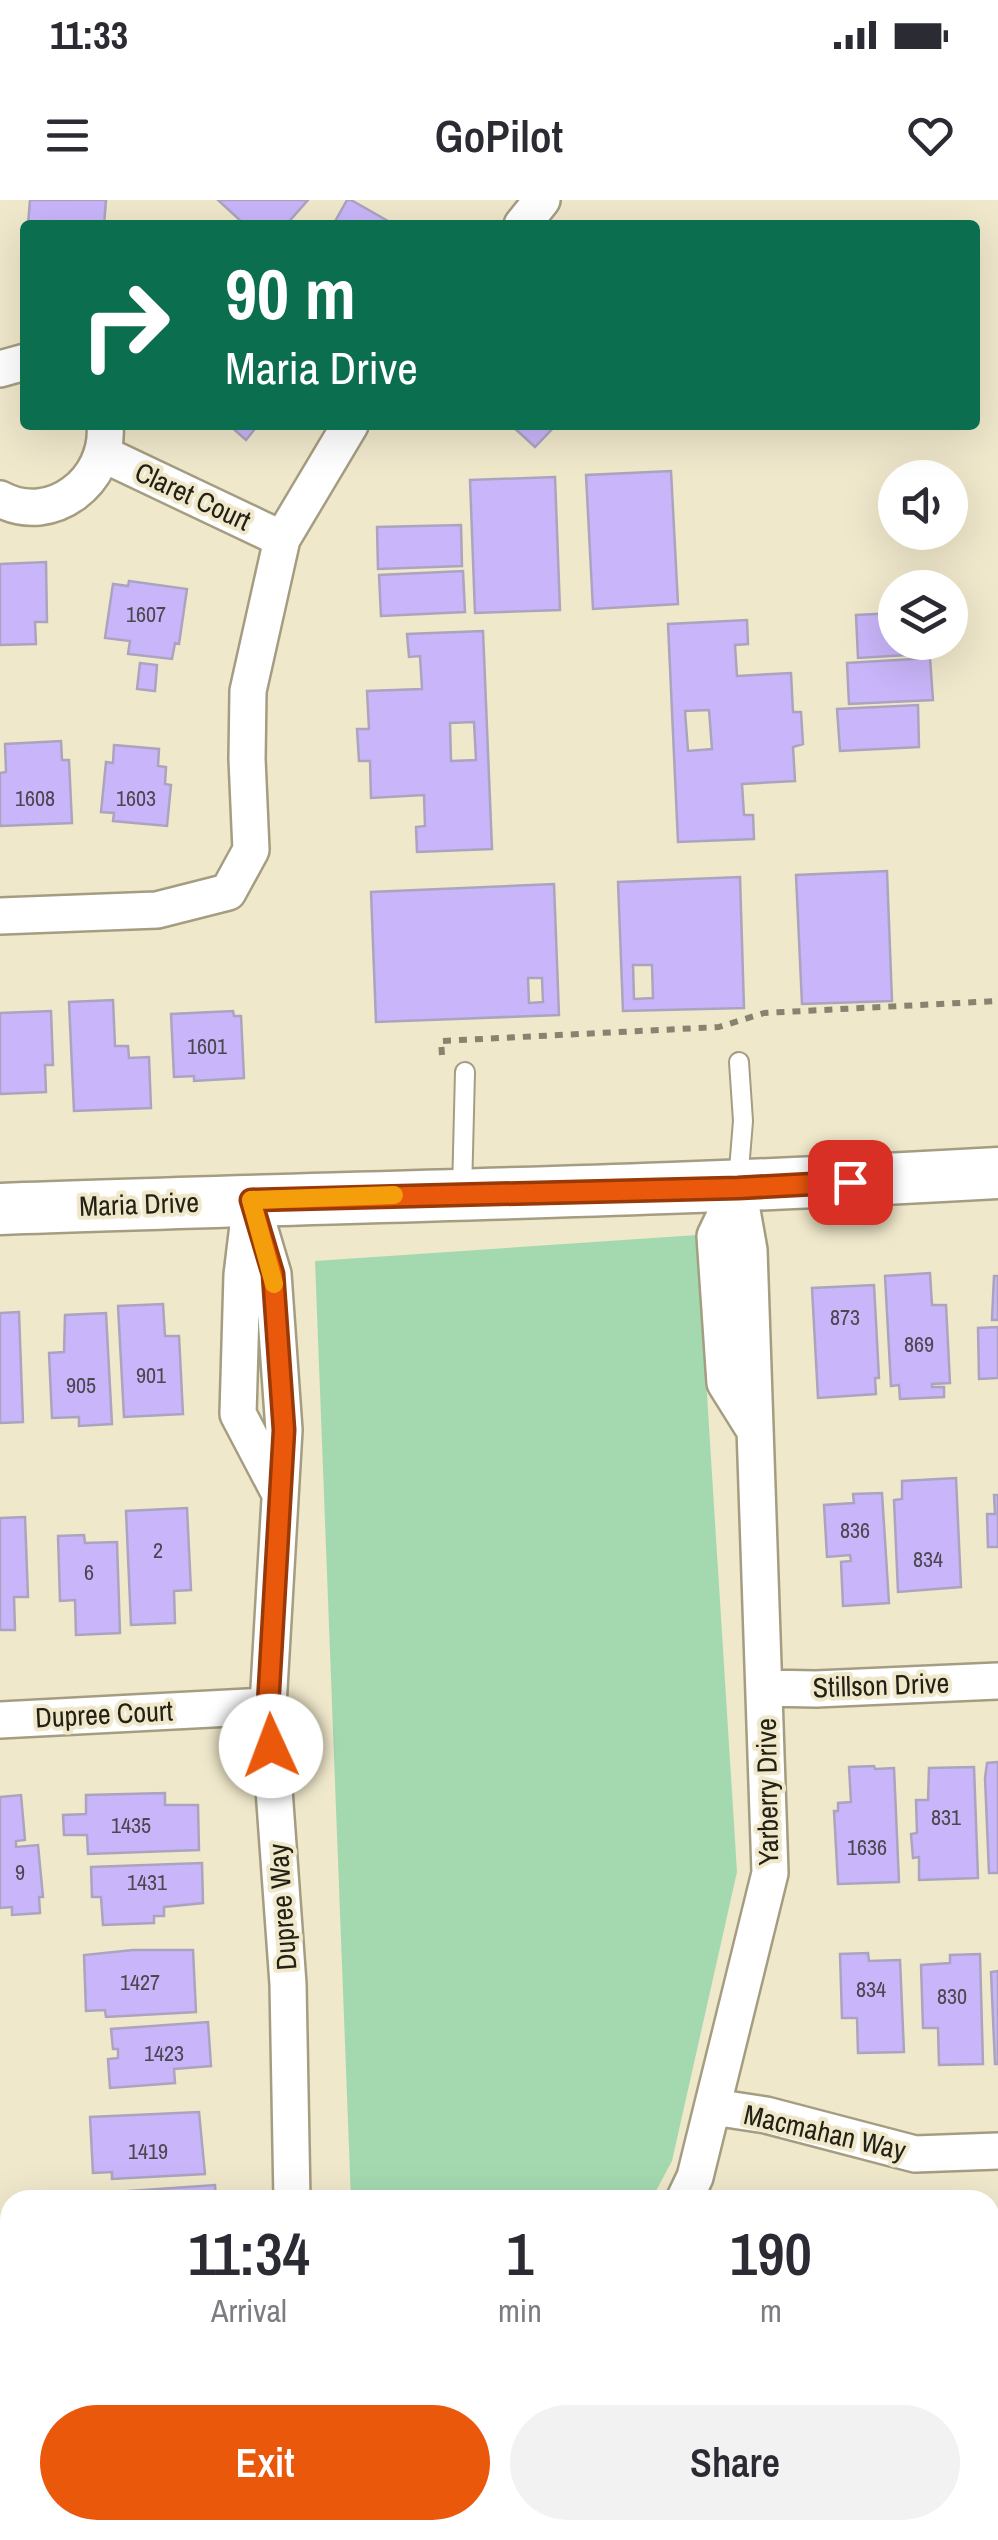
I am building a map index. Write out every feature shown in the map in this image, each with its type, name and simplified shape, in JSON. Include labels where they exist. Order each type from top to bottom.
[{"type":"street","points":[[0,916],[157,910],[228,892],[251,850],[246,759],[248,691],[282,539],[347,430]]},
{"type":"street","name":"Claret Court","points":[[0,499],[30,508],[54,504],[76,493],[93,476],[104,439],[282,539]]},
{"type":"street","name":"Maria Drive","points":[[0,1209],[462,1192],[738,1188],[998,1173]]},
{"type":"street","name":"Yarberry Drive","points":[[689,2190],[713,2107],[770,1873],[756,1432],[725,1383],[715,1236],[738,1188]]},
{"type":"street","name":"Dupree Way","points":[[251,1200],[242,1275],[238,1414],[280,1495],[268,1706],[288,1984],[292,2190]]},
{"type":"street","name":"Stillson Drive","points":[[764,1688],[998,1681]]},
{"type":"street","name":"Dupree Court","points":[[0,1720],[268,1706]]},
{"type":"street","name":"Macmahan Way","points":[[713,2107],[766,2115],[915,2154],[998,2152]]},
{"type":"lane","points":[[738,1188],[743,1121],[739,1062]]},
{"type":"lane","points":[[462,1192],[465,1072]]},
{"type":"path","points":[[442,1060],[441,1041],[718,1027],[764,1013],[998,1001]]},
{"type":"green space","points":[[697,1235],[737,1872],[672,2161],[656,2190],[351,2190],[315,1261]]},
{"type":"building","points":[[30,200],[106,200],[104,220],[28,220]]},
{"type":"building","points":[[218,200],[308,200],[290,220],[240,220]]},
{"type":"building","points":[[347,200],[351,200],[386,220],[336,220]]},
{"type":"building","points":[[235,430],[254,430],[246,440]]},
{"type":"building","points":[[516,430],[551,430],[535,447]]},
{"type":"building","points":[[671,471],[678,604],[593,609],[586,475]]},
{"type":"building","points":[[555,477],[560,610],[475,613],[470,480]]},
{"type":"building","points":[[461,525],[462,566],[378,569],[377,527]]},
{"type":"building","points":[[46,562],[47,622],[35,622],[36,644],[0,645],[0,564]]},
{"type":"building","points":[[463,571],[465,612],[381,616],[379,575]]},
{"type":"building","points":[[129,581],[187,589],[179,644],[175,643],[172,659],[128,654],[130,641],[105,638],[113,584],[128,586]]},
{"type":"building","points":[[878,614],[878,657],[858,658],[856,615]]},
{"type":"building","points":[[747,620],[748,644],[735,645],[737,676],[791,673],[793,712],[801,712],[803,744],[793,747],[795,781],[742,784],[744,815],[753,815],[754,839],[678,842],[668,624]],"holes":[[[709,710],[712,749],[688,751],[685,711]]]},
{"type":"building","points":[[483,631],[492,849],[417,852],[416,827],[425,826],[424,795],[371,798],[370,761],[359,761],[357,729],[369,729],[367,691],[422,689],[420,656],[409,657],[407,634]],"holes":[[[474,722],[476,760],[451,761],[450,723]]]},
{"type":"building","points":[[930,660],[933,700],[849,704],[847,663]]},
{"type":"building","points":[[140,663],[157,665],[155,691],[137,689]]},
{"type":"building","points":[[918,705],[919,747],[840,751],[837,709]]},
{"type":"building","points":[[61,741],[62,760],[69,760],[72,823],[0,826],[0,773],[6,772],[5,744]]},
{"type":"building","points":[[114,745],[159,749],[158,766],[166,767],[165,784],[171,785],[167,826],[113,821],[114,813],[101,812],[106,762],[113,763]]},
{"type":"building","points":[[887,871],[892,1001],[802,1004],[796,875]]},
{"type":"building","points":[[740,877],[744,1008],[623,1011],[618,882]],"holes":[[[633,965],[652,965],[653,998],[634,999]]]},
{"type":"building","points":[[554,884],[559,1015],[376,1022],[371,892]],"holes":[[[528,978],[542,978],[543,1002],[529,1003]]]},
{"type":"building","points":[[113,1000],[115,1046],[128,1046],[129,1058],[149,1057],[151,1108],[74,1111],[69,1002]]},
{"type":"building","points":[[51,1011],[53,1065],[45,1065],[46,1092],[0,1094],[0,1013]]},
{"type":"building","points":[[233,1011],[234,1016],[241,1016],[244,1078],[194,1081],[194,1076],[174,1077],[171,1014]]},
{"type":"building","points":[[930,1273],[932,1305],[946,1305],[950,1383],[932,1384],[944,1387],[944,1397],[900,1399],[899,1385],[891,1386],[885,1276]]},
{"type":"building","points":[[994,1276],[998,1276],[998,1320],[992,1320]]},
{"type":"building","points":[[874,1285],[879,1378],[875,1378],[876,1394],[818,1398],[812,1288]]},
{"type":"building","points":[[163,1304],[165,1336],[179,1336],[183,1414],[124,1417],[118,1306]]},
{"type":"building","points":[[19,1312],[23,1422],[0,1423],[0,1313]]},
{"type":"building","points":[[106,1313],[112,1424],[79,1426],[79,1417],[52,1418],[49,1353],[64,1352],[65,1315]]},
{"type":"building","points":[[998,1327],[998,1378],[979,1379],[978,1328]]},
{"type":"building","points":[[956,1478],[961,1587],[898,1592],[894,1500],[902,1499],[902,1481]]},
{"type":"building","points":[[882,1493],[889,1603],[843,1606],[841,1562],[851,1561],[850,1555],[827,1557],[824,1505],[854,1503],[853,1494]]},
{"type":"building","points":[[994,1495],[998,1495],[998,1547],[988,1547],[987,1514],[995,1514]]},
{"type":"building","points":[[187,1508],[191,1590],[174,1591],[175,1623],[131,1625],[126,1511]]},
{"type":"building","points":[[25,1517],[28,1597],[14,1597],[15,1630],[0,1630],[0,1518]]},
{"type":"building","points":[[84,1535],[85,1543],[117,1542],[120,1633],[76,1635],[75,1600],[60,1601],[58,1536]]},
{"type":"building","points":[[998,1762],[998,1873],[989,1873],[985,1778],[987,1763]]},
{"type":"building","points":[[849,1767],[894,1768],[899,1882],[838,1884],[834,1811],[838,1811],[838,1803],[851,1802]]},
{"type":"building","points":[[974,1767],[978,1878],[919,1880],[919,1857],[913,1858],[911,1834],[917,1833],[916,1800],[928,1800],[929,1768]]},
{"type":"building","points":[[165,1793],[165,1805],[198,1805],[199,1850],[88,1854],[87,1835],[64,1835],[63,1815],[86,1814],[86,1795]]},
{"type":"building","points":[[21,1795],[25,1840],[16,1841],[16,1847],[38,1845],[43,1897],[39,1897],[40,1913],[12,1915],[12,1907],[0,1908],[0,1797]]},
{"type":"building","points":[[202,1863],[203,1903],[164,1907],[164,1916],[154,1916],[154,1923],[103,1925],[101,1897],[92,1897],[91,1867]]},
{"type":"building","points":[[193,1950],[196,2012],[106,2017],[105,2010],[86,2011],[84,1955]]},
{"type":"building","points":[[868,1953],[869,1961],[900,1960],[904,2052],[858,2053],[857,2018],[842,2018],[840,1954]]},
{"type":"building","points":[[980,1954],[983,2064],[939,2065],[938,2028],[923,2028],[921,1965],[950,1963],[950,1955]]},
{"type":"building","points":[[998,1971],[998,2064],[995,2064],[991,1972]]},
{"type":"building","points":[[208,2022],[211,2066],[174,2069],[175,2083],[110,2088],[108,2059],[118,2058],[111,2029]]},
{"type":"building","points":[[199,2112],[205,2174],[112,2179],[112,2172],[93,2173],[90,2117]]},
{"type":"building","points":[[215,2185],[215,2190],[144,2190]]},
{"type":"slow traffic","points":[[274,1284],[251,1200],[394,1195]]},
{"type":"route","points":[[271,1746],[268,1706],[284,1430],[273,1274],[251,1200],[850,1182]]}]
